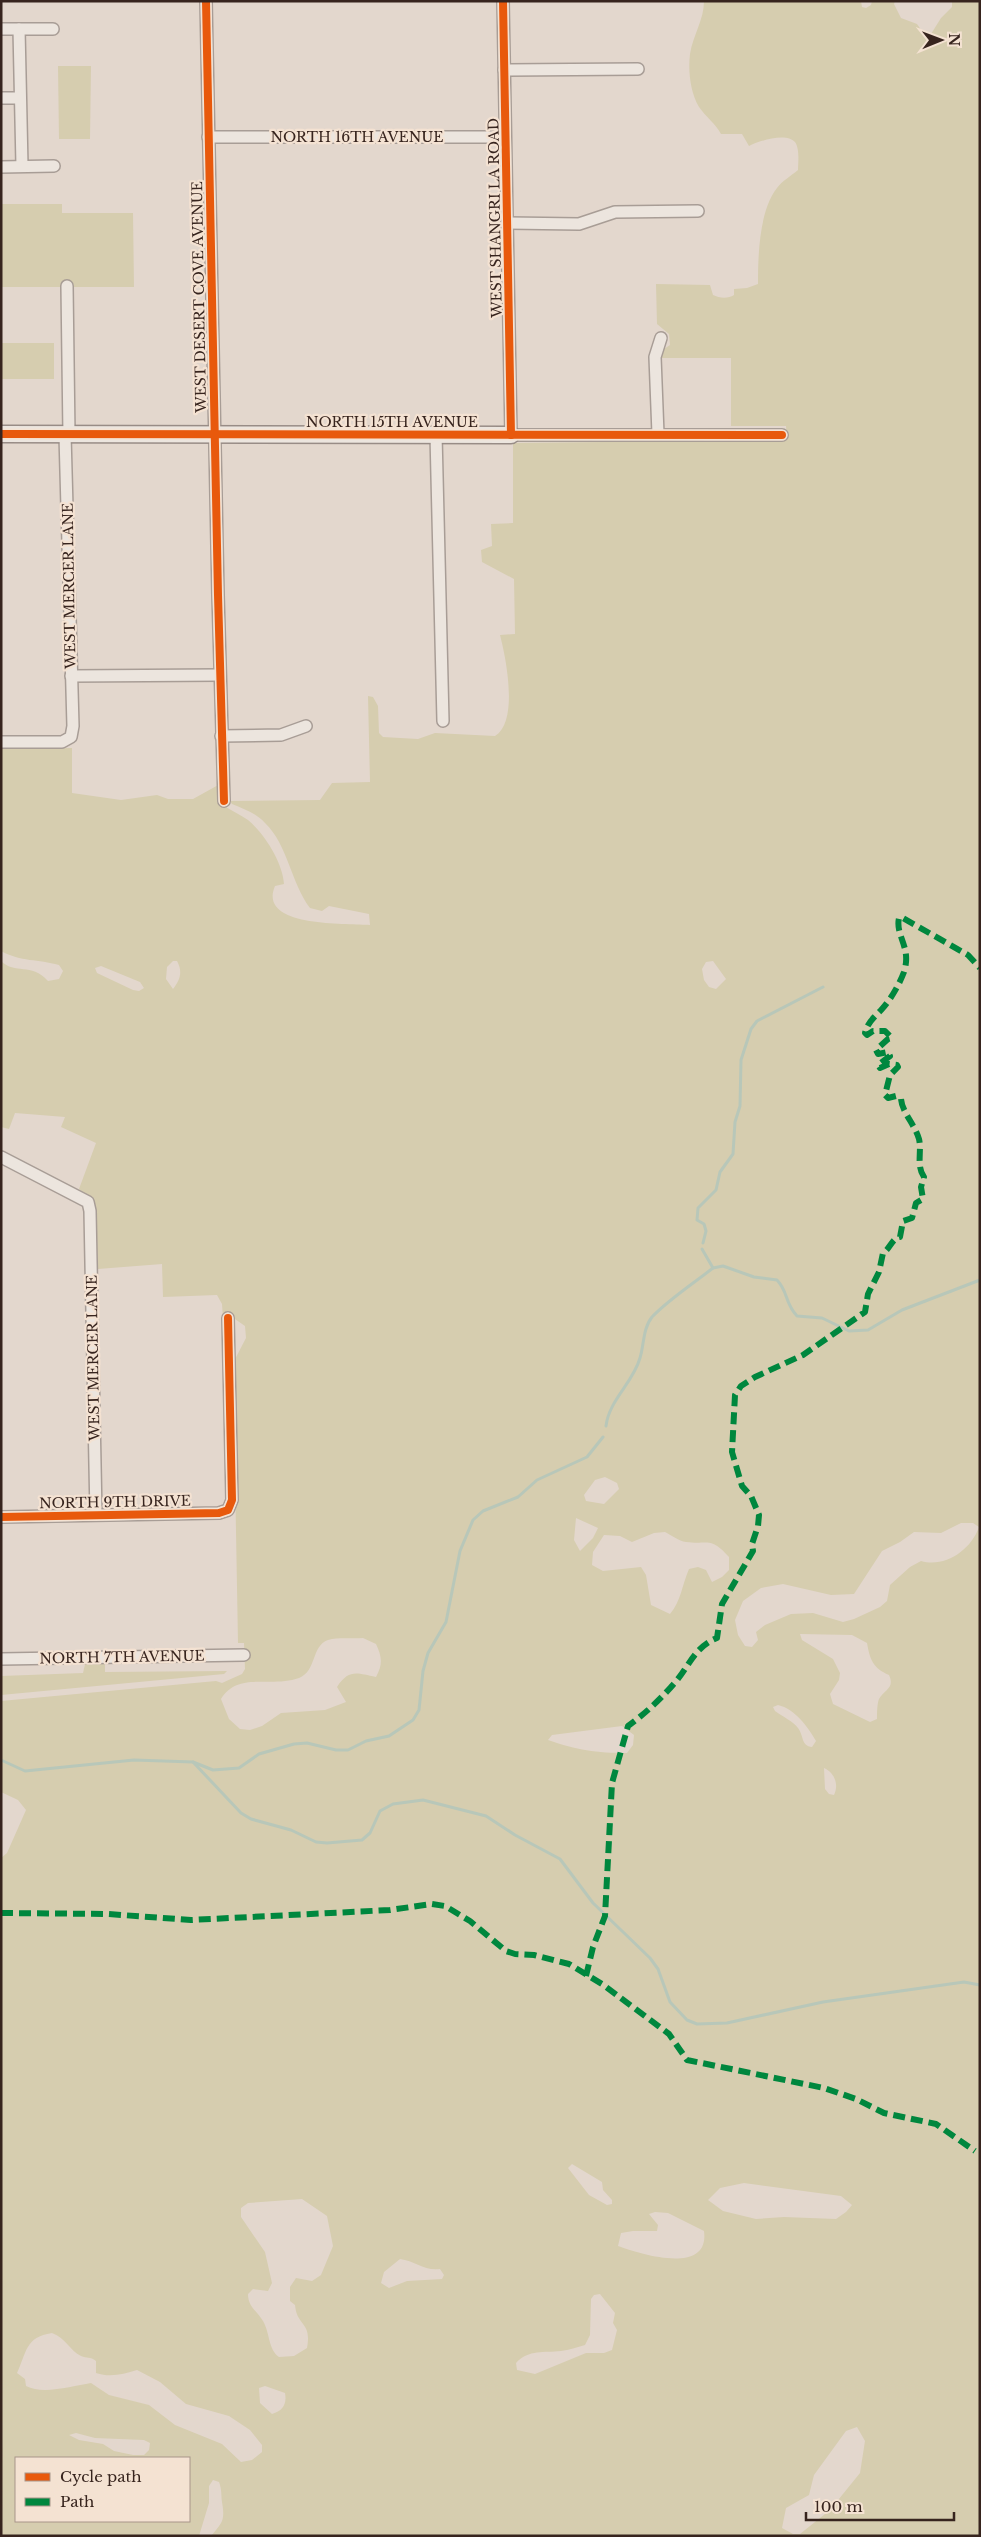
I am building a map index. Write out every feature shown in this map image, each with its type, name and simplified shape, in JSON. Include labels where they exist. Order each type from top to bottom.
[{"type":"street","name":"WEST DESERT COVE AVENUE","points":[[206,1],[214,434],[224,801]]},
{"type":"street","name":"WEST SHANGRI LA ROAD","points":[[503,1],[512,435]]},
{"type":"street","points":[[1,29],[53,29]]},
{"type":"street","points":[[19,29],[22,166]]},
{"type":"street","points":[[504,70],[638,69]]},
{"type":"street","points":[[1,98],[20,98]]},
{"type":"street","name":"NORTH 16TH AVENUE","points":[[208,138],[506,137]]},
{"type":"street","points":[[1,167],[54,166]]},
{"type":"street","points":[[508,223],[579,224],[616,212],[698,211]]},
{"type":"street","name":"WEST MERCER LANE","points":[[1,742],[62,742],[71,737],[73,726],[67,435],[67,286]]},
{"type":"street","points":[[658,434],[655,357],[661,338]]},
{"type":"street","name":"NORTH 15TH AVENUE","points":[[1,434],[782,434]]},
{"type":"street","points":[[436,435],[443,721]]},
{"type":"street","points":[[72,676],[220,675]]},
{"type":"street","points":[[221,736],[281,735],[306,726]]},
{"type":"street","name":"WEST MERCER LANE","points":[[1,1157],[88,1202],[90,1211],[96,1515]]},
{"type":"street","name":"NORTH 9TH DRIVE","points":[[1,1517],[219,1513],[228,1510],[232,1500],[232,1490],[228,1318]]},
{"type":"street","name":"NORTH 7TH AVENUE","points":[[1,1659],[244,1655]]},
{"type":"shaded area","points":[[704,1],[861,1],[862,7],[866,8],[871,5],[872,1],[895,1],[894,4],[901,18],[917,24],[924,34],[931,34],[941,18],[952,7],[952,1],[980,1],[980,2536],[211,2536],[221,2524],[223,2517],[220,2485],[219,2482],[213,2480],[209,2486],[209,2503],[199,2536],[1,2536],[1,1858],[7,1853],[26,1810],[18,1800],[1,1792],[1,1701],[216,1681],[222,1683],[242,1674],[245,1669],[244,1643],[238,1643],[233,1363],[246,1338],[245,1326],[232,1317],[223,1318],[222,1304],[217,1295],[163,1297],[162,1264],[98,1269],[94,1201],[79,1189],[96,1143],[61,1127],[65,1117],[15,1113],[9,1129],[1,1127],[1,961],[12,967],[35,972],[42,975],[48,981],[59,979],[63,971],[59,965],[23,959],[1,951],[1,749],[72,748],[72,793],[121,800],[157,795],[168,799],[193,799],[220,784],[224,806],[245,818],[254,826],[272,849],[280,867],[284,884],[275,886],[273,900],[279,910],[291,916],[325,923],[370,925],[369,914],[329,906],[322,911],[310,908],[298,887],[273,832],[258,817],[232,804],[230,801],[320,800],[332,783],[370,782],[368,696],[373,697],[378,706],[379,733],[383,737],[418,739],[435,733],[495,736],[502,728],[507,717],[509,688],[500,635],[515,634],[514,579],[482,562],[481,550],[492,546],[491,524],[513,523],[513,443],[787,440],[786,426],[731,426],[731,358],[660,358],[664,349],[670,345],[669,334],[657,324],[656,284],[710,285],[713,295],[724,298],[734,295],[734,289],[747,288],[758,284],[758,260],[766,209],[779,185],[798,170],[798,148],[791,139],[772,138],[749,146],[742,134],[721,134],[699,107],[692,88],[689,60],[691,47],[700,21]],"holes":[[[173,961],[177,961],[180,976],[173,989],[166,979],[167,967]],[[713,961],[726,979],[716,989],[709,987],[704,980],[702,969],[706,962]],[[101,966],[140,982],[144,988],[139,991],[133,990],[97,973],[95,968]],[[605,1477],[617,1483],[619,1489],[604,1504],[586,1501],[584,1495],[595,1480]],[[576,1518],[598,1528],[593,1538],[580,1551],[574,1540]],[[961,1523],[973,1523],[979,1527],[970,1543],[963,1550],[939,1562],[921,1561],[910,1567],[890,1585],[887,1601],[880,1607],[854,1619],[843,1622],[813,1613],[791,1614],[765,1625],[756,1632],[758,1640],[752,1647],[745,1646],[738,1635],[735,1620],[743,1601],[761,1588],[783,1584],[831,1595],[854,1594],[882,1551],[914,1532],[941,1533]],[[665,1532],[683,1541],[713,1544],[723,1550],[729,1557],[729,1570],[722,1577],[712,1582],[706,1570],[698,1567],[689,1569],[679,1598],[670,1614],[651,1605],[646,1575],[641,1567],[603,1571],[592,1565],[593,1552],[604,1535],[620,1536],[632,1542],[654,1533]],[[800,1634],[852,1635],[867,1643],[873,1663],[889,1675],[891,1679],[890,1686],[879,1699],[877,1719],[870,1722],[833,1704],[830,1694],[839,1680],[840,1673],[833,1659],[802,1640]],[[363,1638],[376,1644],[380,1653],[380,1668],[376,1677],[363,1674],[345,1677],[337,1687],[346,1702],[325,1710],[281,1713],[262,1726],[250,1730],[240,1729],[229,1719],[221,1699],[228,1690],[246,1683],[289,1681],[299,1678],[309,1670],[319,1647],[323,1643],[332,1639]],[[778,1705],[795,1714],[816,1741],[812,1747],[804,1743],[800,1731],[791,1721],[775,1711],[773,1707]],[[622,1726],[634,1735],[633,1745],[627,1753],[596,1752],[548,1740],[552,1735]],[[824,1768],[831,1773],[835,1780],[834,1795],[829,1794],[825,1789]],[[572,2164],[602,2182],[603,2190],[612,2200],[612,2204],[607,2205],[589,2195],[568,2168]],[[744,2183],[841,2196],[852,2205],[836,2219],[784,2217],[756,2219],[723,2211],[708,2200],[720,2188]],[[302,2199],[327,2216],[333,2246],[321,2275],[312,2281],[296,2278],[290,2287],[290,2301],[295,2305],[298,2317],[308,2333],[307,2348],[294,2356],[279,2357],[275,2354],[263,2321],[251,2306],[248,2294],[253,2289],[268,2291],[272,2283],[265,2252],[241,2217],[241,2208],[248,2203]],[[655,2212],[668,2213],[704,2231],[703,2245],[696,2253],[685,2258],[656,2257],[618,2246],[621,2233],[657,2231],[658,2225],[649,2214]],[[400,2259],[429,2269],[440,2269],[444,2275],[442,2279],[407,2281],[389,2288],[381,2283],[384,2272]],[[600,2294],[615,2313],[613,2323],[617,2330],[612,2350],[604,2353],[586,2353],[535,2374],[517,2370],[516,2363],[526,2356],[537,2352],[564,2351],[585,2345],[590,2335],[591,2299],[594,2295]],[[52,2333],[57,2335],[77,2354],[96,2361],[96,2373],[112,2375],[137,2370],[160,2382],[186,2404],[229,2416],[250,2430],[262,2445],[262,2452],[252,2460],[241,2462],[222,2444],[175,2425],[149,2405],[109,2395],[91,2383],[49,2390],[33,2389],[26,2386],[25,2379],[17,2373],[25,2352],[37,2338]],[[265,2386],[285,2393],[283,2406],[279,2411],[272,2414],[260,2403],[259,2388]],[[857,2427],[865,2441],[860,2473],[830,2510],[800,2534],[793,2534],[782,2528],[786,2508],[809,2495],[814,2475],[846,2431]],[[76,2433],[95,2438],[144,2440],[150,2443],[149,2450],[144,2455],[114,2451],[103,2444],[79,2440],[69,2435]]]},
{"type":"shaded area","points":[[58,66],[91,66],[90,139],[59,139]]},
{"type":"shaded area","points":[[1,204],[62,204],[62,213],[133,213],[134,287],[1,287]]},
{"type":"shaded area","points":[[1,343],[54,343],[54,379],[1,379]]},
{"type":"shaded area","points":[[86,1660],[105,1660],[105,1672],[227,1671],[224,1674],[1,1695],[1,1676],[83,1673]]},
{"type":"waterway","points":[[703,1243],[706,1231],[704,1224],[697,1220],[698,1208],[716,1190],[720,1172],[733,1154],[735,1122],[740,1106],[741,1060],[751,1029],[757,1021],[823,987]]},
{"type":"waterway","points":[[702,1249],[713,1268]]},
{"type":"waterway","points":[[606,1426],[616,1400],[637,1367],[649,1321],[673,1298],[713,1268],[723,1266],[754,1277],[777,1280],[797,1316],[822,1318],[849,1331],[868,1330],[902,1310],[980,1280]]},
{"type":"waterway","points":[[1,1760],[25,1771],[134,1760],[193,1762],[213,1770],[239,1768],[259,1754],[294,1744],[307,1743],[336,1750],[348,1750],[366,1741],[389,1736],[413,1720],[419,1710],[423,1671],[428,1653],[446,1622],[460,1551],[473,1520],[483,1511],[518,1497],[537,1480],[587,1457],[603,1437]]},
{"type":"waterway","points":[[193,1762],[241,1813],[251,1819],[291,1830],[316,1842],[362,1840],[370,1833],[380,1811],[393,1804],[423,1800],[486,1816],[515,1835],[560,1859],[593,1903],[650,1958],[658,1969],[670,2002],[687,2020],[697,2024],[727,2023],[823,2002],[964,1982],[980,1985]]},
{"type":"marked path","points":[[586,1976],[593,1947],[605,1916],[612,1783],[628,1726],[666,1693],[704,1646],[717,1638],[722,1604],[753,1551],[752,1544],[758,1526],[759,1515],[751,1496],[742,1486],[732,1452],[735,1395],[741,1386],[755,1377],[803,1355],[865,1312],[868,1294],[879,1272],[883,1253],[895,1239],[900,1237],[903,1221],[912,1218],[916,1203],[923,1199],[921,1187],[924,1177],[920,1168],[919,1139],[901,1099],[896,1096],[888,1098],[885,1095],[890,1075],[898,1067],[897,1065],[889,1064],[880,1068],[878,1065],[890,1056],[888,1052],[878,1054],[876,1050],[888,1039],[892,1038],[885,1031],[873,1031],[867,1035],[865,1033],[870,1022],[892,996],[904,972],[906,956],[899,931],[899,918],[901,917],[968,955],[980,968]]},
{"type":"marked path","points":[[1,1913],[108,1914],[191,1920],[390,1910],[432,1904],[445,1906],[470,1921],[506,1951],[515,1954],[534,1955],[569,1964],[602,1984],[669,2034],[687,2060],[824,2088],[856,2099],[884,2113],[936,2124],[975,2151]]},
{"type":"cycle path","points":[[206,1],[224,801]]},
{"type":"cycle path","points":[[503,1],[511,435]]},
{"type":"cycle path","points":[[1,434],[782,435]]},
{"type":"cycle path","points":[[1,1517],[219,1513],[228,1510],[232,1500],[228,1318]]}]
